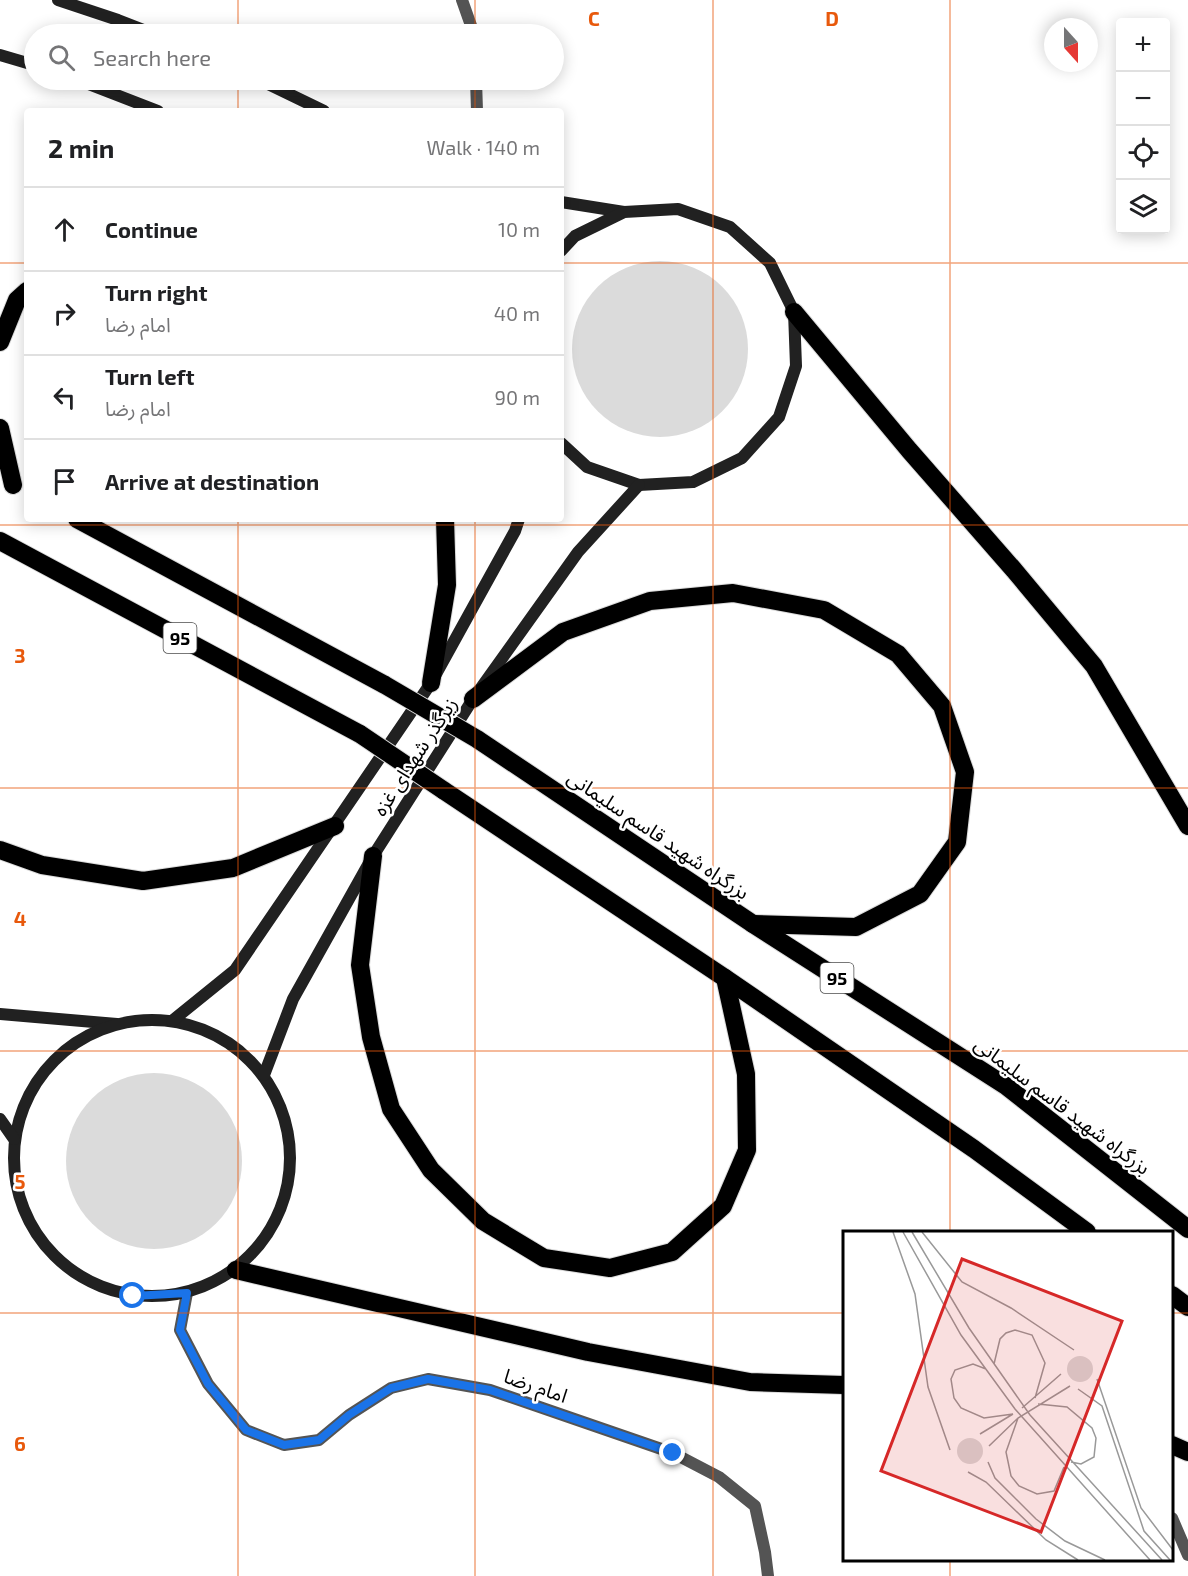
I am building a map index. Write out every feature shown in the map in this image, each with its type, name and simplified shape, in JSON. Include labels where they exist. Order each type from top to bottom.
[{"type":"highway","points":[[0,342],[17,300],[24,294]]},
{"type":"highway","points":[[794,312],[1094,666],[1188,826]]},
{"type":"highway","points":[[0,428],[13,485]]},
{"type":"highway","name":"بزرگراه شهید قاسم سلیمانی","points":[[83,522],[385,685],[477,739],[753,924],[1006,1086],[1188,1229]]},
{"type":"highway","points":[[431,683],[447,585],[444,522]]},
{"type":"highway","name":"95","points":[[0,541],[360,734],[974,1149],[1085,1231]]},
{"type":"highway","points":[[474,699],[563,632],[650,601],[733,593],[824,610],[898,654],[942,706],[965,772],[957,842],[920,894],[856,927],[753,924]]},
{"type":"highway","points":[[0,850],[42,865],[143,881],[233,868],[334,826]]},
{"type":"highway","points":[[373,856],[360,965],[371,1037],[391,1109],[431,1170],[483,1221],[544,1258],[610,1268],[672,1252],[723,1206],[747,1150],[746,1074],[724,978]]},
{"type":"highway","points":[[236,1270],[588,1352],[750,1382],[843,1385]]},
{"type":"highway","points":[[1173,1296],[1188,1307]]},
{"type":"highway","points":[[1173,1445],[1188,1452]]},
{"type":"main road","points":[[58,0],[128,24]]},
{"type":"main road","points":[[0,55],[24,62]]},
{"type":"main road","points":[[104,90],[150,108]]},
{"type":"main road","points":[[281,90],[318,108]]},
{"type":"main road","points":[[564,202],[624,212],[678,209],[730,227],[770,263],[794,312],[796,366],[778,417],[757,442],[742,458],[693,482],[639,485],[587,467],[564,446]]},
{"type":"main road","points":[[564,248],[575,236],[624,212]]},
{"type":"main road","name":"زیرگذر شهدای غزه","points":[[264,1075],[292,999],[373,856],[474,699],[578,552],[639,485]]},
{"type":"main road","name":"زیرگذر شهدای غزه","points":[[172,1021],[235,970],[431,683],[518,522]]},
{"type":"main road","points":[[0,1014],[118,1024],[172,1021],[224,1038],[264,1075],[287,1123],[291,1178],[272,1229],[236,1270],[187,1293],[133,1296],[81,1278],[41,1242],[18,1193],[14,1139],[33,1088],[69,1047],[118,1024]]},
{"type":"main road","points":[[0,1119],[14,1139]]},
{"type":"street","points":[[462,0],[470,24]]},
{"type":"street","points":[[476,90],[477,108]]},
{"type":"street","name":"امام رضا","points":[[187,1293],[180,1330],[208,1384],[246,1430],[284,1445],[319,1440],[349,1415],[391,1388],[428,1379],[490,1390],[673,1453],[720,1477],[754,1506],[768,1576]]},
{"type":"street","points":[[1173,1520],[1188,1555]]},
{"type":"shaded area","points":[[660,261],[694,268],[709,276],[722,287],[733,300],[741,315],[748,349],[741,383],[733,398],[722,411],[709,422],[694,430],[660,437],[626,430],[611,422],[598,411],[587,398],[579,383],[572,349],[579,315],[587,300],[598,287],[611,276],[626,268]]},
{"type":"shaded area","points":[[154,1073],[188,1080],[203,1088],[216,1099],[227,1112],[235,1127],[242,1161],[235,1195],[227,1210],[216,1223],[203,1234],[188,1242],[154,1249],[120,1242],[105,1234],[92,1223],[81,1210],[73,1195],[66,1161],[73,1127],[81,1112],[92,1099],[105,1088],[120,1080]]},
{"type":"route","points":[[133,1296],[187,1293],[180,1330],[208,1384],[246,1430],[284,1445],[319,1440],[349,1415],[391,1388],[428,1379],[490,1390],[673,1453]]}]
